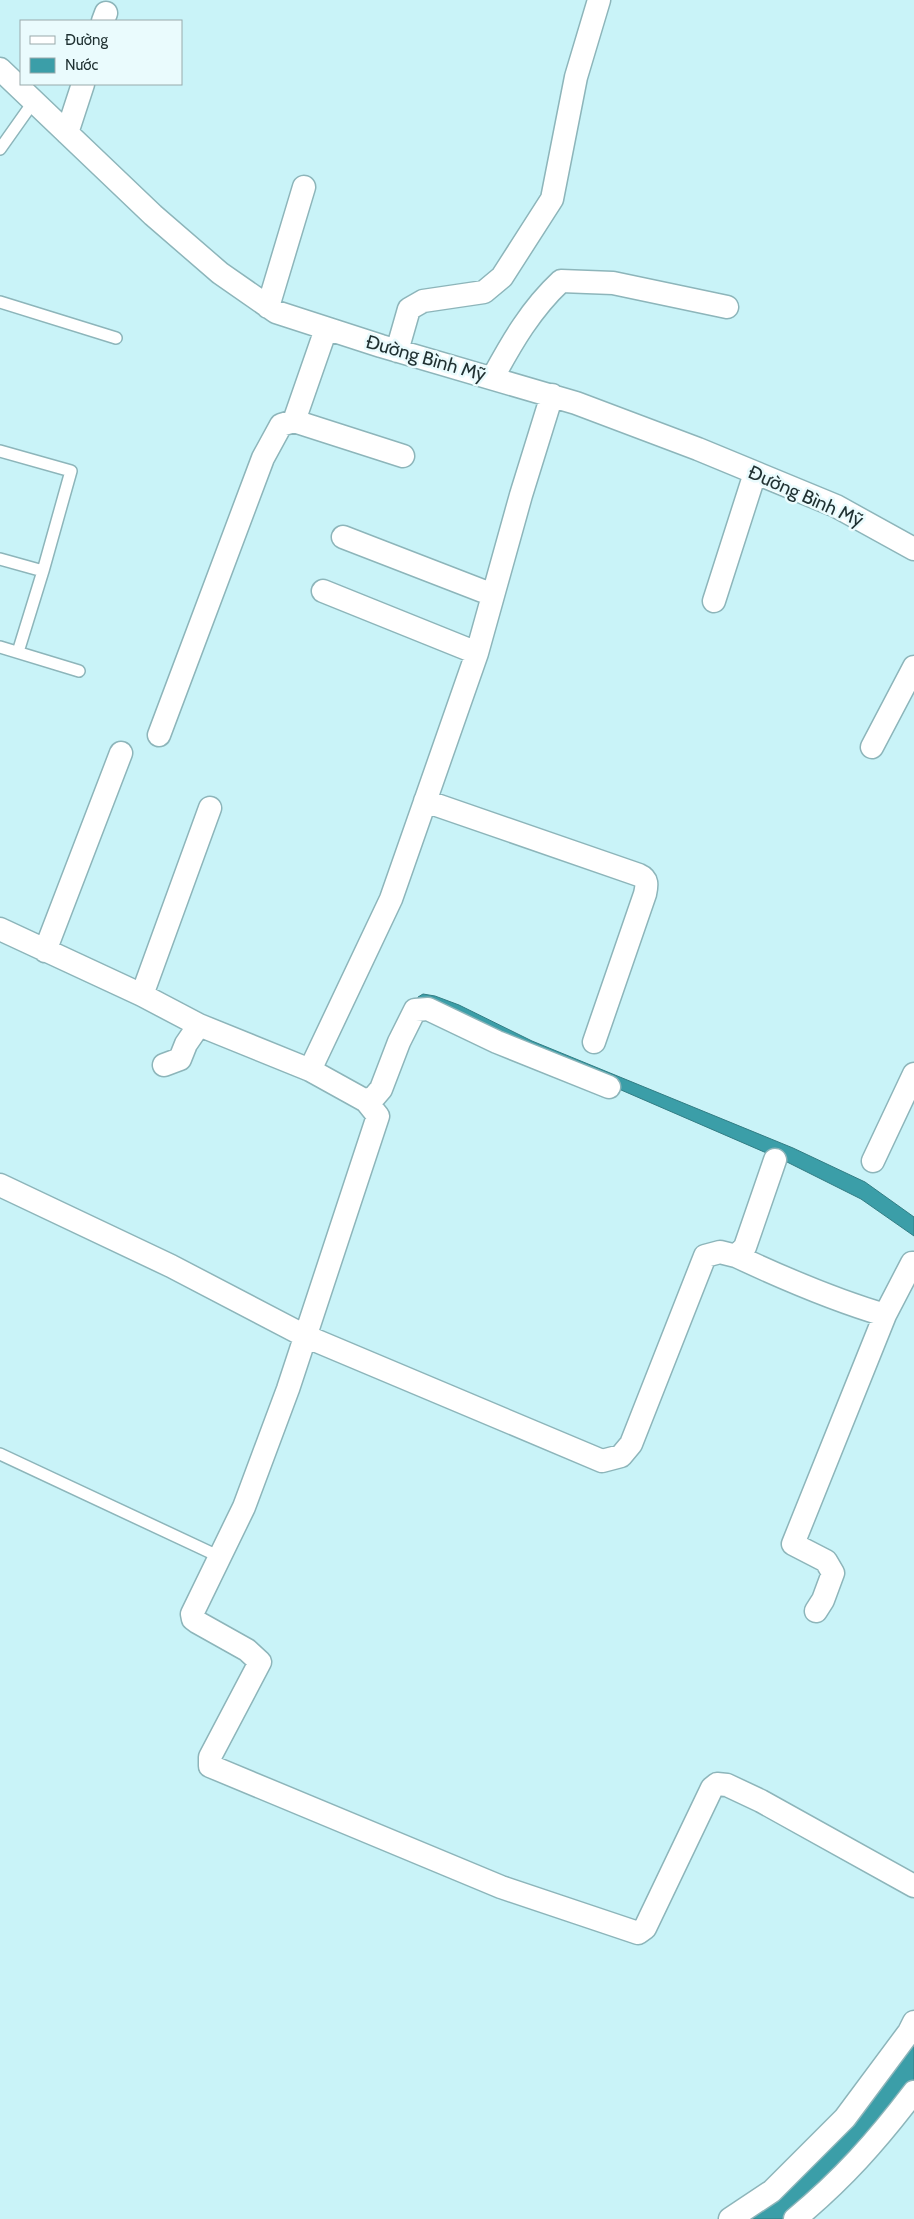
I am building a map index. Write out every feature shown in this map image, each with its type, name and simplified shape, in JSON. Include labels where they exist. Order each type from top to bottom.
[{"type":"street","points":[[397,351],[409,309],[423,301],[484,292],[502,277],[552,198],[576,77],[599,0]]},
{"type":"street","name":"Đường Bình Mỹ","points":[[0,69],[153,215],[205,260],[276,312],[397,351],[552,395],[681,442],[836,506],[914,549]]},
{"type":"street","points":[[67,133],[83,85]]},
{"type":"street","points":[[268,307],[304,187]]},
{"type":"street","points":[[493,377],[517,334],[542,299],[561,282],[613,283],[727,307]]},
{"type":"street","points":[[294,421],[326,329]]},
{"type":"street","points":[[310,1070],[391,899],[478,653],[521,495],[552,395]]},
{"type":"street","points":[[159,735],[263,458],[281,425],[294,421],[403,456]]},
{"type":"street","points":[[714,600],[755,473]]},
{"type":"street","points":[[343,537],[493,595]]},
{"type":"street","points":[[323,591],[478,653]]},
{"type":"street","points":[[872,748],[914,667]]},
{"type":"street","points":[[44,951],[121,753]]},
{"type":"street","points":[[425,801],[639,875],[646,881],[645,894],[594,1042]]},
{"type":"street","points":[[142,995],[210,808]]},
{"type":"street","points":[[0,929],[142,995],[199,1025],[310,1070],[366,1101],[378,1116],[288,1389],[244,1506],[218,1556],[192,1614],[193,1619],[248,1650],[260,1662],[210,1757],[209,1763],[214,1769],[501,1887],[638,1933],[645,1928],[712,1788],[716,1784],[726,1785],[761,1801],[914,1886]]},
{"type":"street","points":[[366,1101],[375,1096],[381,1088],[399,1042],[415,1010],[428,1010],[497,1042],[609,1087]]},
{"type":"street","points":[[164,1065],[180,1059],[186,1044],[199,1025]]},
{"type":"street","points":[[873,1161],[914,1074]]},
{"type":"street","points":[[736,1256],[745,1247],[775,1160]]},
{"type":"street","points":[[0,1185],[171,1266],[305,1336],[602,1461],[621,1456],[632,1444],[706,1256],[720,1252],[736,1256],[853,1306],[885,1315]]},
{"type":"street","points":[[816,1611],[823,1600],[833,1573],[826,1561],[793,1544],[885,1315],[904,1277],[912,1263],[914,1264]]},
{"type":"street","points":[[730,2219],[772,2191],[845,2118],[914,2022]]},
{"type":"street","points":[[795,2219],[848,2172],[876,2141],[914,2092]]},
{"type":"lane","points":[[0,149],[34,101]]},
{"type":"lane","points":[[0,302],[116,338]]},
{"type":"lane","points":[[0,451],[70,471],[44,571],[18,652]]},
{"type":"lane","points":[[0,559],[44,571]]},
{"type":"lane","points":[[0,647],[79,672]]},
{"type":"lane","points":[[0,1454],[218,1556]]},
{"type":"water","points":[[423,994],[435,996],[459,1005],[532,1041],[793,1148],[865,1182],[914,1217],[914,1236],[861,1199],[785,1161],[418,1002],[418,997]]},
{"type":"water","points":[[914,2031],[914,2084],[791,2219],[736,2219]]}]
